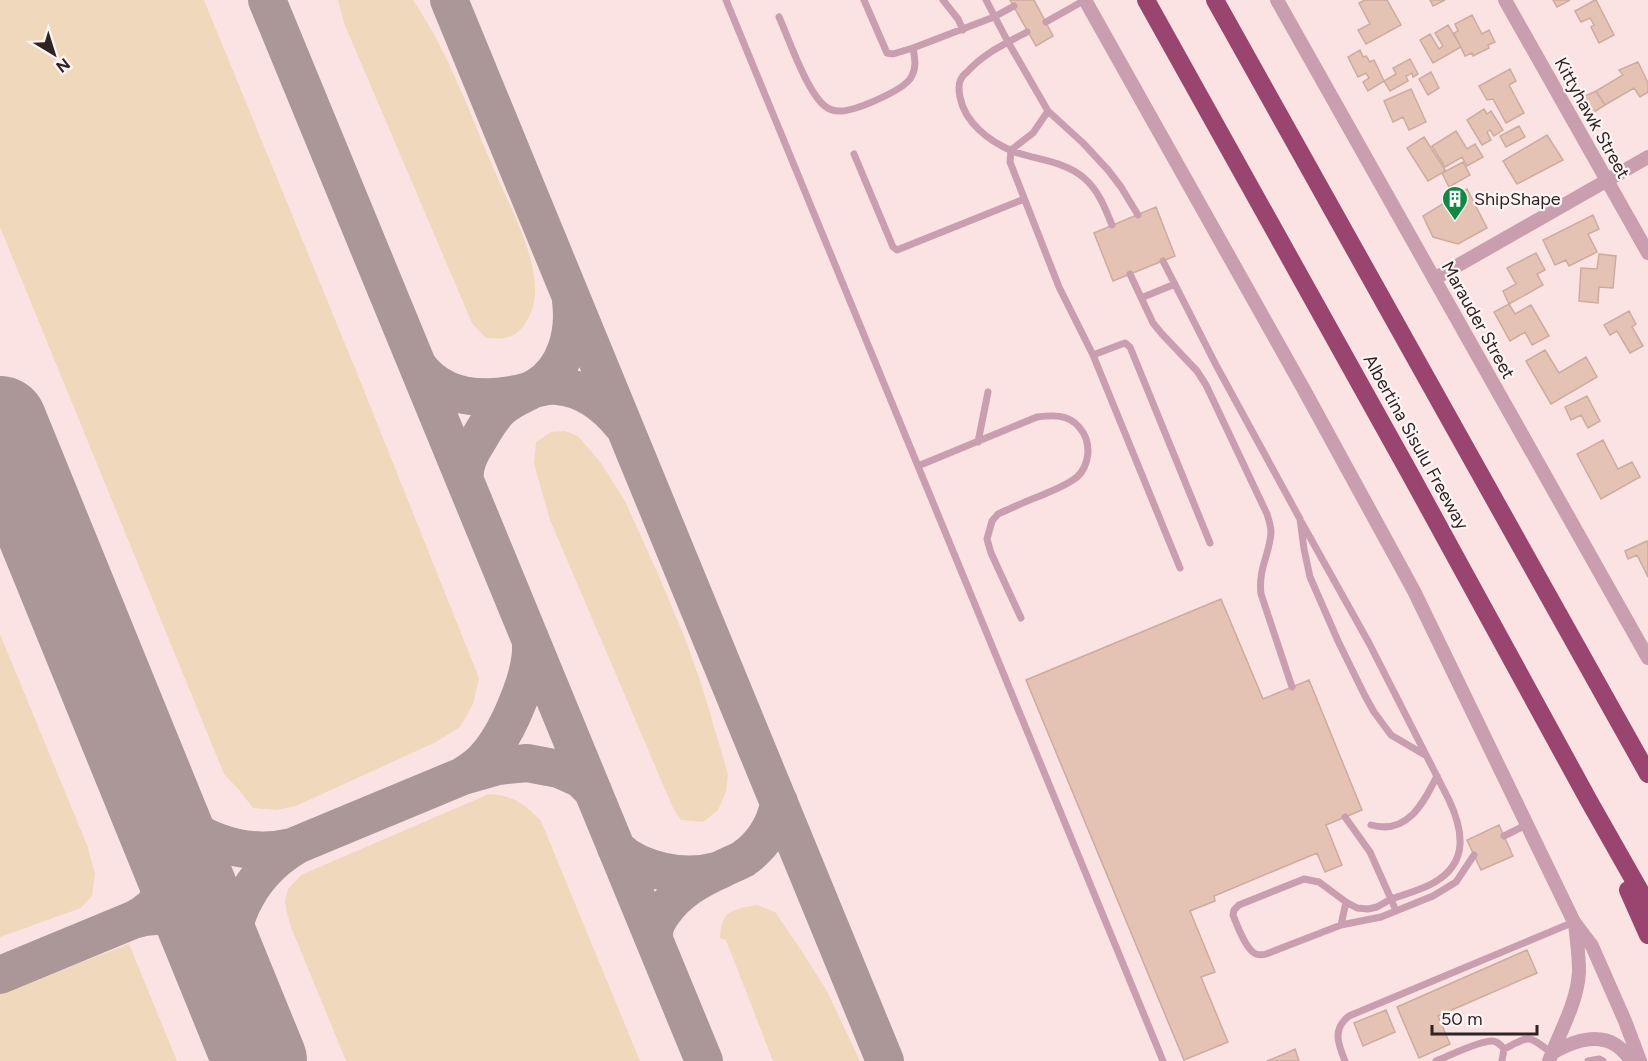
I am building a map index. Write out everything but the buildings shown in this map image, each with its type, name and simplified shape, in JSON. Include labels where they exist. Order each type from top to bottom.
[{"type":"highway","name":"Albertina Sisulu Freeway","points":[[1146,0],[1648,905]]},
{"type":"highway","points":[[1215,0],[1648,774]]},
{"type":"highway","points":[[1589,801],[1648,935]]},
{"type":"street","points":[[1085,0],[1414,591],[1574,922],[1592,946],[1640,1061]]},
{"type":"street","name":"Marauder Street","points":[[1277,0],[1648,658]]},
{"type":"street","name":"Kittyhawk Street","points":[[1505,0],[1648,253]]},
{"type":"street","points":[[1434,279],[1648,158]]},
{"type":"street","points":[[1548,1058],[1570,1010],[1577,982],[1578,947],[1574,922]]},
{"type":"street","points":[[1548,1058],[1573,1042],[1592,1039],[1602,1040],[1621,1048],[1631,1061]]},
{"type":"lane","points":[[726,0],[1163,1061]]},
{"type":"lane","points":[[864,0],[888,53],[893,54],[963,30],[1014,6]]},
{"type":"lane","points":[[944,0],[963,30]]},
{"type":"lane","points":[[986,0],[1048,111],[1102,163],[1121,187],[1138,215]]},
{"type":"lane","points":[[1046,22],[1085,0]]},
{"type":"lane","points":[[779,17],[818,100],[828,108],[839,111],[851,110],[903,87],[910,79],[916,65],[913,48]]},
{"type":"lane","points":[[1027,32],[978,60],[960,80],[959,90],[963,106],[973,123],[985,136],[1011,150],[1072,170],[1084,178],[1103,203],[1112,225]]},
{"type":"lane","points":[[1048,111],[1033,133],[1011,150],[1010,162],[1059,287],[1093,355],[1180,568]]},
{"type":"lane","points":[[854,154],[893,247],[897,250],[1024,199]]},
{"type":"lane","points":[[1163,261],[1216,365],[1369,643],[1455,814],[1461,838],[1460,849],[1451,868],[1443,877],[1377,907],[1357,908],[1319,882],[1304,879],[1239,905],[1233,915],[1248,946],[1258,955],[1266,954],[1341,925],[1371,920],[1396,911],[1450,887],[1463,873],[1474,855]]},
{"type":"lane","points":[[1130,274],[1153,322],[1206,385],[1267,514],[1271,531],[1261,571],[1261,594],[1292,687]]},
{"type":"lane","points":[[1142,298],[1175,284]]},
{"type":"lane","points":[[1093,355],[1122,344],[1130,347],[1210,543]]},
{"type":"lane","points":[[978,442],[988,392]]},
{"type":"lane","points":[[918,466],[1037,417],[1051,415],[1065,417],[1084,433],[1088,444],[1088,457],[1077,477],[1061,488],[998,514],[988,529],[987,538],[991,553],[1021,618]]},
{"type":"lane","points":[[1300,519],[1310,577],[1365,696],[1391,735],[1425,755]]},
{"type":"lane","points":[[1371,825],[1387,828],[1405,821],[1414,812],[1437,776]]},
{"type":"lane","points":[[1346,817],[1371,852],[1396,911]]},
{"type":"lane","points":[[1504,836],[1528,824]]},
{"type":"lane","points":[[1341,925],[1346,902]]},
{"type":"lane","points":[[1345,1061],[1337,1033],[1343,1020],[1349,1016],[1574,922]]},
{"type":"lane","points":[[1504,1049],[1530,1038],[1548,1058]]},
{"type":"lane","points":[[1436,1061],[1492,1041],[1500,1044],[1504,1049],[1503,1061]]},
{"type":"lane","points":[[1588,1061],[1599,1059],[1603,1061]]},
{"type":"shaded area","points":[[0,0],[204,0],[479,678],[473,704],[460,727],[436,742],[296,806],[276,810],[253,808],[224,774],[0,227]]},
{"type":"shaded area","points":[[338,0],[413,0],[437,41],[515,215],[531,262],[535,292],[531,314],[523,327],[512,336],[486,338],[472,323],[344,23]]},
{"type":"shaded area","points":[[565,431],[578,436],[601,463],[625,501],[684,636],[702,686],[728,774],[726,792],[718,810],[703,822],[681,820],[673,808],[550,520],[534,464],[536,442],[551,432]]},
{"type":"shaded area","points":[[0,634],[87,845],[95,873],[92,896],[81,908],[0,937]]},
{"type":"shaded area","points":[[489,794],[505,796],[518,802],[541,821],[640,1061],[346,1061],[291,927],[285,901],[288,889],[301,875]]},
{"type":"shaded area","points":[[757,905],[775,912],[801,950],[827,991],[860,1061],[773,1061],[726,940],[720,938],[723,922],[730,912]]},
{"type":"shaded area","points":[[129,944],[177,1061],[0,1061],[0,994]]},
{"type":"taxiway","points":[[267,0],[704,1061]]},
{"type":"taxiway","points":[[449,0],[885,1061]]},
{"type":"taxiway","points":[[465,481],[469,456],[494,415],[510,401],[547,379],[562,360],[570,338],[571,301]]},
{"type":"taxiway","points":[[418,366],[438,385],[450,391],[476,397],[517,394],[542,387],[567,387],[602,404],[622,425]]},
{"type":"taxiway","points":[[464,775],[489,754],[497,744],[512,715],[529,665],[530,638]]},
{"type":"taxiway","points":[[133,750],[147,780],[169,811],[199,834],[217,842],[254,850],[292,847],[463,776],[498,766],[527,763],[559,769],[581,779],[593,791]]},
{"type":"taxiway","points":[[0,975],[133,920],[143,915],[158,901],[168,883],[171,862],[167,837],[152,797]]},
{"type":"taxiway","points":[[655,942],[655,926],[669,905],[697,881],[750,854],[771,827],[779,802]]},
{"type":"taxiway","points":[[261,1061],[234,987],[231,945],[235,925],[251,888],[264,871],[297,845]]},
{"type":"taxiway","points":[[616,848],[637,863],[663,872],[704,874],[716,871]]},
{"type":"taxiway","points":[[133,920],[164,916],[192,927],[208,942],[227,984]]},
{"type":"runway","points":[[0,423],[260,1061]]},
{"type":"place","name":"ShipShape","points":[[1455,222]]}]
